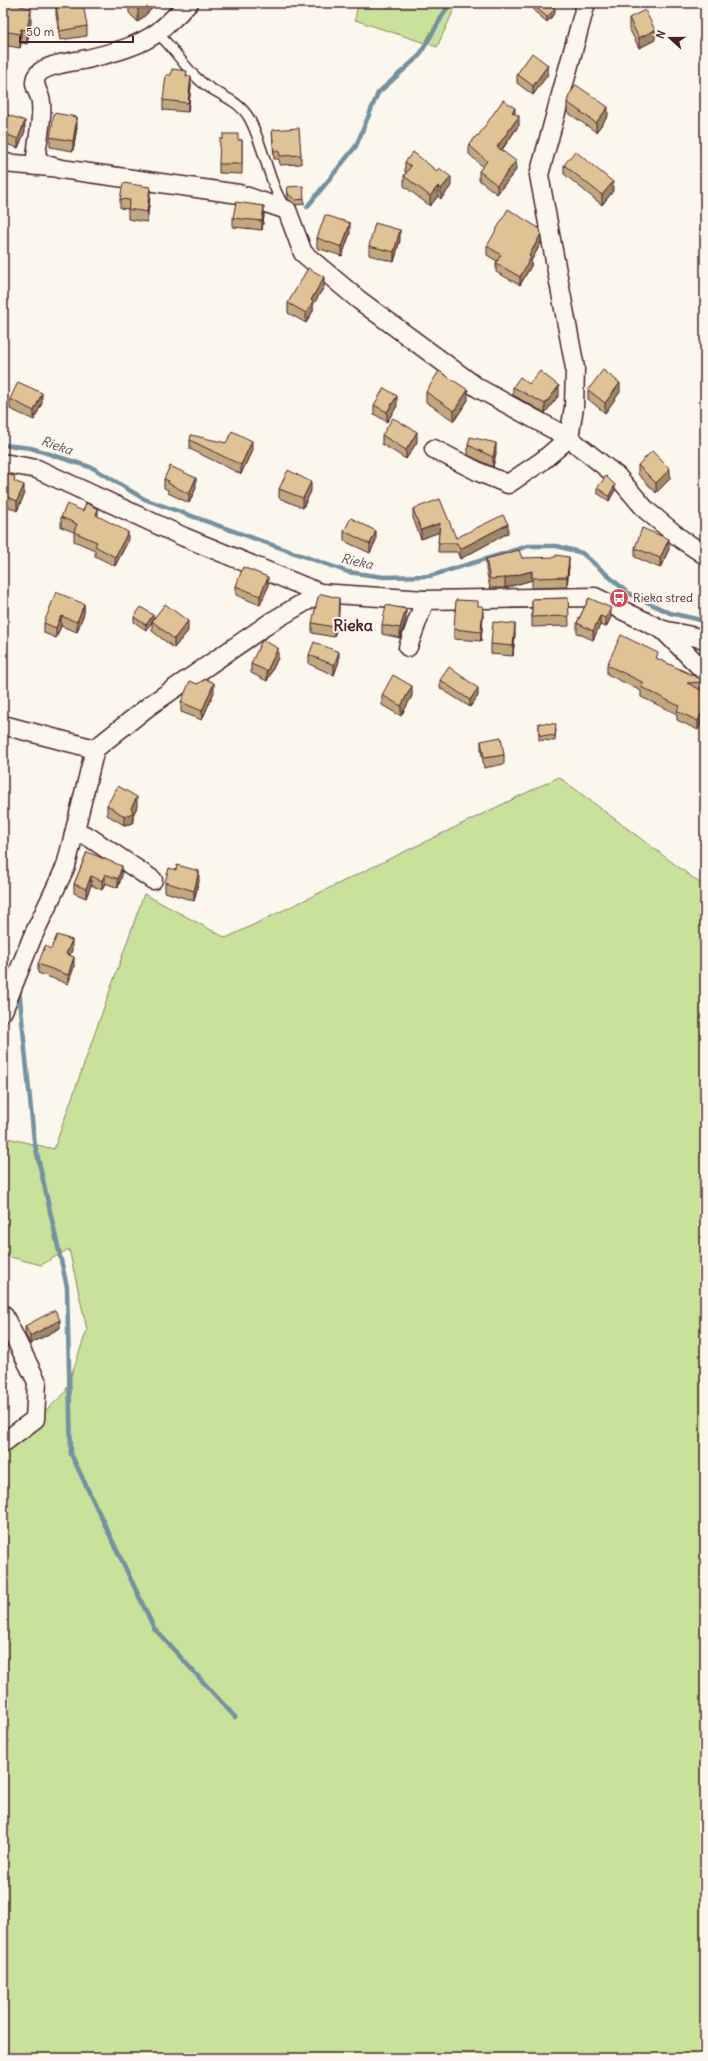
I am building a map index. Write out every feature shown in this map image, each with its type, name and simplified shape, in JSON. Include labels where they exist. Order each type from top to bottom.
[{"type":"street","points":[[54,168],[46,165],[36,158],[37,140],[42,115],[41,98],[35,84],[37,76],[43,70],[54,66],[125,49],[157,33],[189,3]]},
{"type":"street","points":[[434,449],[481,473],[508,484],[542,461],[569,438],[574,407],[575,368],[539,176],[586,3]]},
{"type":"street","points":[[3,163],[54,168],[239,194],[287,210],[302,254],[359,300],[478,388],[569,438],[617,476],[646,510],[681,539],[705,555]]},
{"type":"street","points":[[3,463],[37,469],[184,537],[320,593],[425,600],[595,597],[662,630],[705,640]]},
{"type":"street","points":[[3,1011],[32,938],[66,866],[95,749],[149,706],[271,622],[320,593]]},
{"type":"street","points":[[408,648],[425,600]]},
{"type":"street","points":[[662,630],[705,672]]},
{"type":"street","points":[[3,725],[95,749]]},
{"type":"street","points":[[75,831],[89,837],[153,880]]},
{"type":"street","points":[[3,1314],[37,1382],[35,1419],[3,1443]]},
{"type":"lane","points":[[157,33],[174,50],[197,79],[237,105],[246,114],[259,141],[280,198],[287,210]]},
{"type":"green space","points":[[358,3],[457,3],[437,47],[355,20]]},
{"type":"green space","points":[[559,777],[705,887],[705,2058],[3,2058],[3,1449],[65,1393],[87,1330],[69,1249],[41,1265],[3,1255],[3,1137],[54,1149],[144,894],[226,938]]},
{"type":"building","points":[[3,3],[20,3],[20,6],[31,8],[27,30],[21,29],[20,34],[3,31]]},
{"type":"building","points":[[66,3],[83,3],[87,26],[60,31],[56,5]]},
{"type":"building","points":[[134,3],[143,3],[138,8]]},
{"type":"building","points":[[536,3],[548,3],[555,9],[547,17],[534,6]]},
{"type":"building","points":[[645,10],[655,30],[639,38],[629,18]]},
{"type":"building","points":[[532,53],[548,65],[533,86],[517,74]]},
{"type":"building","points":[[172,69],[187,71],[186,76],[191,76],[188,103],[163,100],[166,75],[171,75]]},
{"type":"building","points":[[576,85],[608,107],[596,123],[567,102],[569,95]]},
{"type":"building","points":[[503,100],[515,108],[512,112],[519,116],[497,147],[516,161],[497,185],[479,171],[487,161],[469,145],[477,135],[478,136]]},
{"type":"building","points":[[3,113],[25,121],[18,139],[3,133]]},
{"type":"building","points":[[54,113],[77,117],[73,141],[50,137]]},
{"type":"building","points":[[299,128],[301,155],[280,156],[279,151],[274,151],[272,130]]},
{"type":"building","points":[[223,134],[238,134],[238,140],[242,140],[242,164],[219,164],[220,139],[223,139]]},
{"type":"building","points":[[575,151],[613,182],[602,195],[564,165]]},
{"type":"building","points":[[413,152],[437,171],[439,168],[451,177],[441,189],[438,186],[430,196],[404,176],[411,166],[405,162]]},
{"type":"building","points":[[123,183],[150,187],[147,212],[128,209],[130,200],[120,199]]},
{"type":"building","points":[[303,186],[304,199],[296,200],[288,194],[287,187]]},
{"type":"building","points":[[236,202],[264,206],[262,221],[233,218]]},
{"type":"building","points":[[508,209],[540,229],[541,234],[520,277],[496,263],[501,255],[487,246]]},
{"type":"building","points":[[325,215],[350,223],[342,247],[317,238]]},
{"type":"building","points":[[375,223],[400,230],[394,252],[369,246]]},
{"type":"building","points":[[308,268],[324,277],[311,300],[313,301],[306,313],[288,303]]},
{"type":"building","points":[[603,370],[620,383],[605,403],[588,390]]},
{"type":"building","points":[[439,371],[468,390],[454,411],[426,392]]},
{"type":"building","points":[[540,371],[559,386],[545,404],[513,387],[520,377],[529,384]]},
{"type":"building","points":[[18,382],[42,393],[34,411],[10,399]]},
{"type":"building","points":[[384,388],[397,396],[387,412],[374,405]]},
{"type":"building","points":[[393,418],[417,432],[406,450],[382,435]]},
{"type":"building","points":[[232,431],[252,441],[241,465],[190,440],[191,435],[226,443]]},
{"type":"building","points":[[470,437],[496,443],[493,457],[468,445]]},
{"type":"building","points":[[652,451],[670,469],[656,483],[638,465]]},
{"type":"building","points":[[170,466],[196,478],[189,494],[168,483],[169,481],[164,479]]},
{"type":"building","points":[[288,470],[311,482],[303,498],[279,489]]},
{"type":"building","points":[[3,472],[15,477],[14,481],[24,485],[17,501],[3,495]]},
{"type":"building","points":[[606,476],[615,485],[609,496],[597,488]]},
{"type":"building","points":[[440,499],[456,538],[503,515],[508,524],[460,549],[457,543],[438,543],[440,523],[421,530],[413,509]]},
{"type":"building","points":[[86,503],[98,509],[96,515],[128,532],[115,557],[95,546],[97,542],[74,532],[77,524],[61,517],[67,504],[83,511]]},
{"type":"building","points":[[351,518],[376,531],[370,544],[344,531]]},
{"type":"building","points":[[642,528],[669,539],[660,558],[635,548]]},
{"type":"building","points":[[519,550],[522,558],[556,557],[556,555],[569,557],[567,577],[532,578],[532,571],[505,578],[490,579],[486,559]]},
{"type":"building","points":[[243,567],[268,577],[260,596],[236,586]]},
{"type":"building","points":[[56,592],[84,604],[77,622],[61,616],[56,628],[44,623]]},
{"type":"building","points":[[322,594],[339,598],[338,620],[336,619],[334,627],[312,623],[318,597]]},
{"type":"building","points":[[568,598],[569,616],[532,617],[532,599]]},
{"type":"building","points":[[589,598],[611,608],[606,618],[600,616],[593,631],[577,623]]},
{"type":"building","points":[[456,600],[478,601],[478,606],[483,606],[481,632],[454,629]]},
{"type":"building","points":[[165,604],[188,621],[174,639],[152,621]]},
{"type":"building","points":[[386,605],[406,609],[400,628],[382,625]]},
{"type":"building","points":[[141,607],[153,615],[146,625],[134,617]]},
{"type":"building","points":[[493,622],[515,624],[513,646],[491,644]]},
{"type":"building","points":[[621,635],[658,653],[656,658],[705,681],[687,683],[705,692],[705,706],[698,721],[677,711],[679,706],[641,687],[644,683],[607,665]]},
{"type":"building","points":[[262,640],[278,648],[267,671],[251,664]]},
{"type":"building","points":[[314,642],[339,652],[334,665],[309,655]]},
{"type":"building","points":[[449,667],[478,688],[470,700],[440,680]]},
{"type":"building","points":[[393,675],[412,686],[401,706],[382,695]]},
{"type":"building","points":[[206,679],[214,683],[202,711],[181,702],[190,681],[197,684]]},
{"type":"building","points":[[539,723],[556,724],[555,736],[539,735]]},
{"type":"building","points":[[501,737],[504,755],[484,758],[481,741]]},
{"type":"building","points":[[118,786],[137,797],[131,808],[133,813],[124,816],[107,805]]},
{"type":"building","points":[[87,852],[122,866],[118,879],[105,874],[102,881],[91,876],[86,889],[74,884]]},
{"type":"building","points":[[177,865],[199,871],[194,891],[165,882],[169,868],[176,870]]},
{"type":"building","points":[[57,935],[72,940],[66,954],[74,957],[68,975],[38,964],[45,946],[51,949]]},
{"type":"building","points":[[55,1310],[60,1320],[30,1336],[25,1326]]},
{"type":"waterway","points":[[307,207],[356,146],[378,93],[419,56],[450,3]]},
{"type":"waterway","name":"Rieka","points":[[3,445],[31,448],[93,468],[144,499],[348,572],[384,577],[430,576],[528,546],[557,546],[582,553],[628,593],[670,613],[705,621]]},
{"type":"waterway","points":[[19,989],[34,1140],[67,1287],[71,1454],[154,1628],[235,1717]]},
{"type":"place","name":"Rieka stred","points":[[619,598]]},
{"type":"district","name":"Rieka","points":[[353,625]]}]
